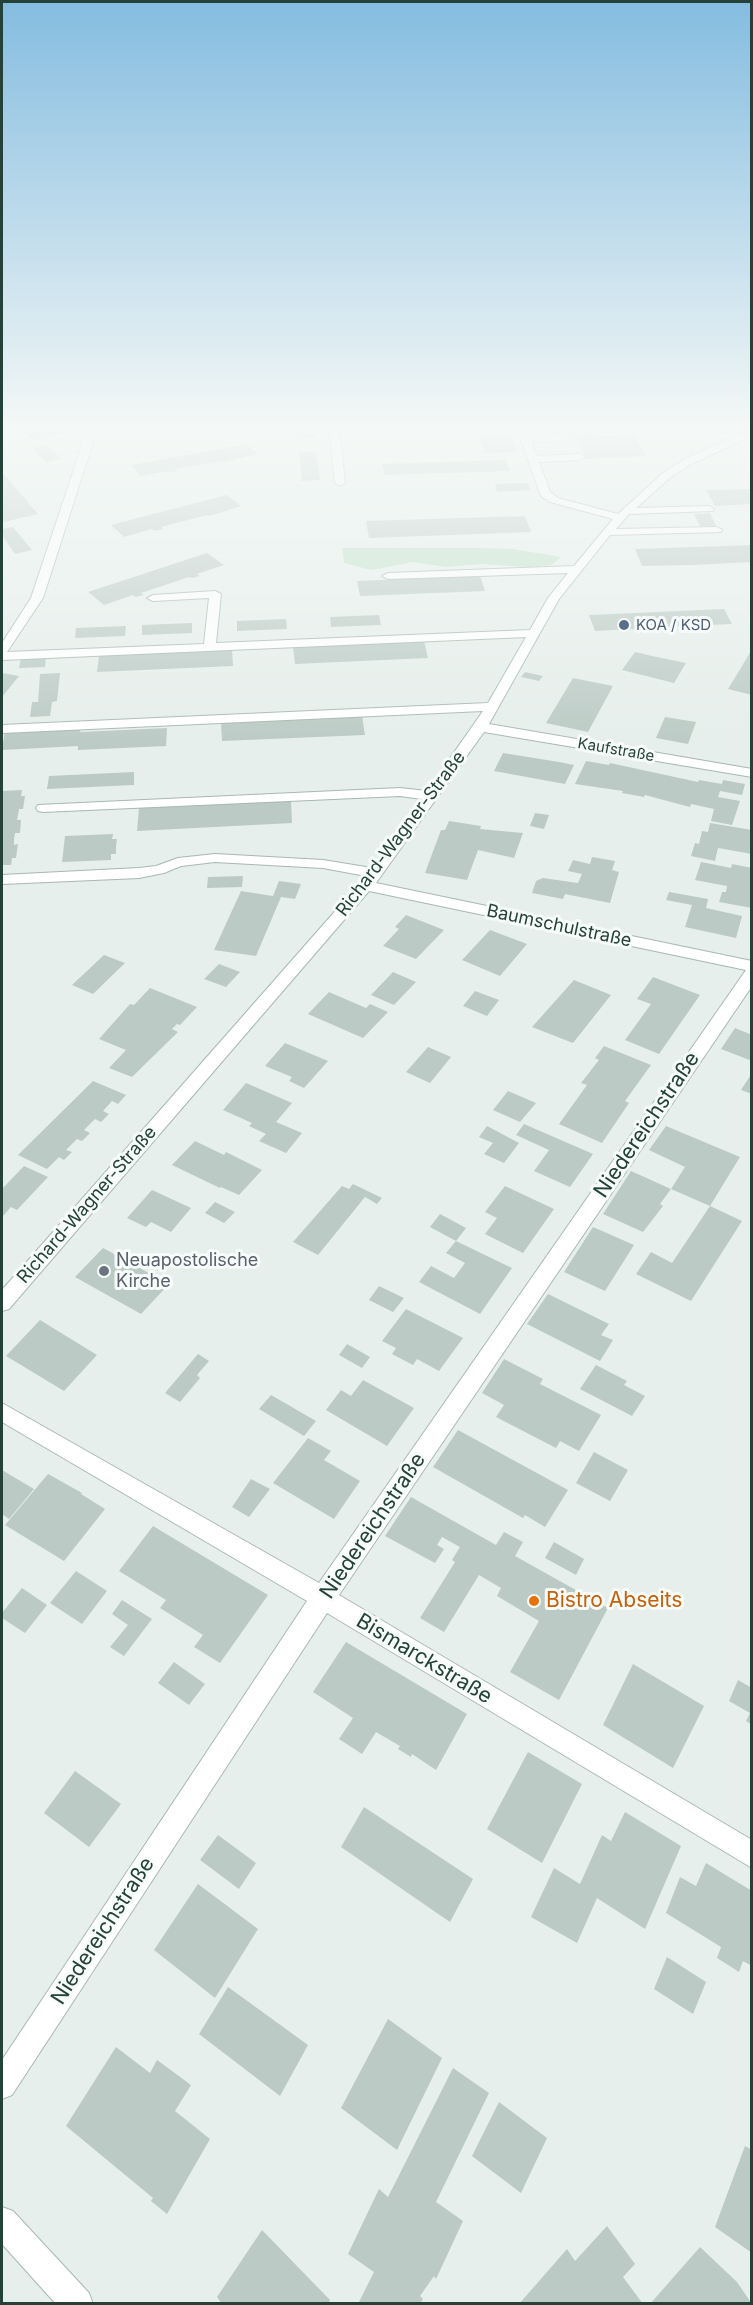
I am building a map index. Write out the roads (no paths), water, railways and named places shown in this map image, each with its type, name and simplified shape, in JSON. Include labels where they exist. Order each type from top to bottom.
[{"type":"street","points":[[2,651],[37,598],[58,534]]},
{"type":"street","name":"Richard-Wagner-Straße","points":[[2,1303],[366,886],[481,727],[536,633],[546,611],[576,569],[606,534]]},
{"type":"street","points":[[388,576],[576,569]]},
{"type":"street","points":[[153,597],[215,594],[210,647]]},
{"type":"street","points":[[2,656],[536,633]]},
{"type":"street","points":[[2,729],[492,708]]},
{"type":"street","name":"Kaufstraße","points":[[481,727],[752,773]]},
{"type":"street","points":[[43,808],[400,792],[431,796]]},
{"type":"street","points":[[2,879],[139,873],[159,870],[178,862],[215,858],[259,858],[302,862],[375,873]]},
{"type":"street","name":"Baumschulstraße","points":[[366,886],[752,966]]},
{"type":"street","name":"Niedereichstraße","points":[[2,2085],[324,1598],[752,973]]},
{"type":"street","name":"Bismarckstraße","points":[[2,1412],[324,1598],[752,1855]]},
{"type":"street","points":[[2,2222],[78,2304]]},
{"type":"place","name":"KOA / KSD","points":[[624,625]]},
{"type":"place","name":"Neuapostolische Kirche","points":[[104,1271]]},
{"type":"place","name":"Bistro Abseits","points":[[534,1601]]}]
